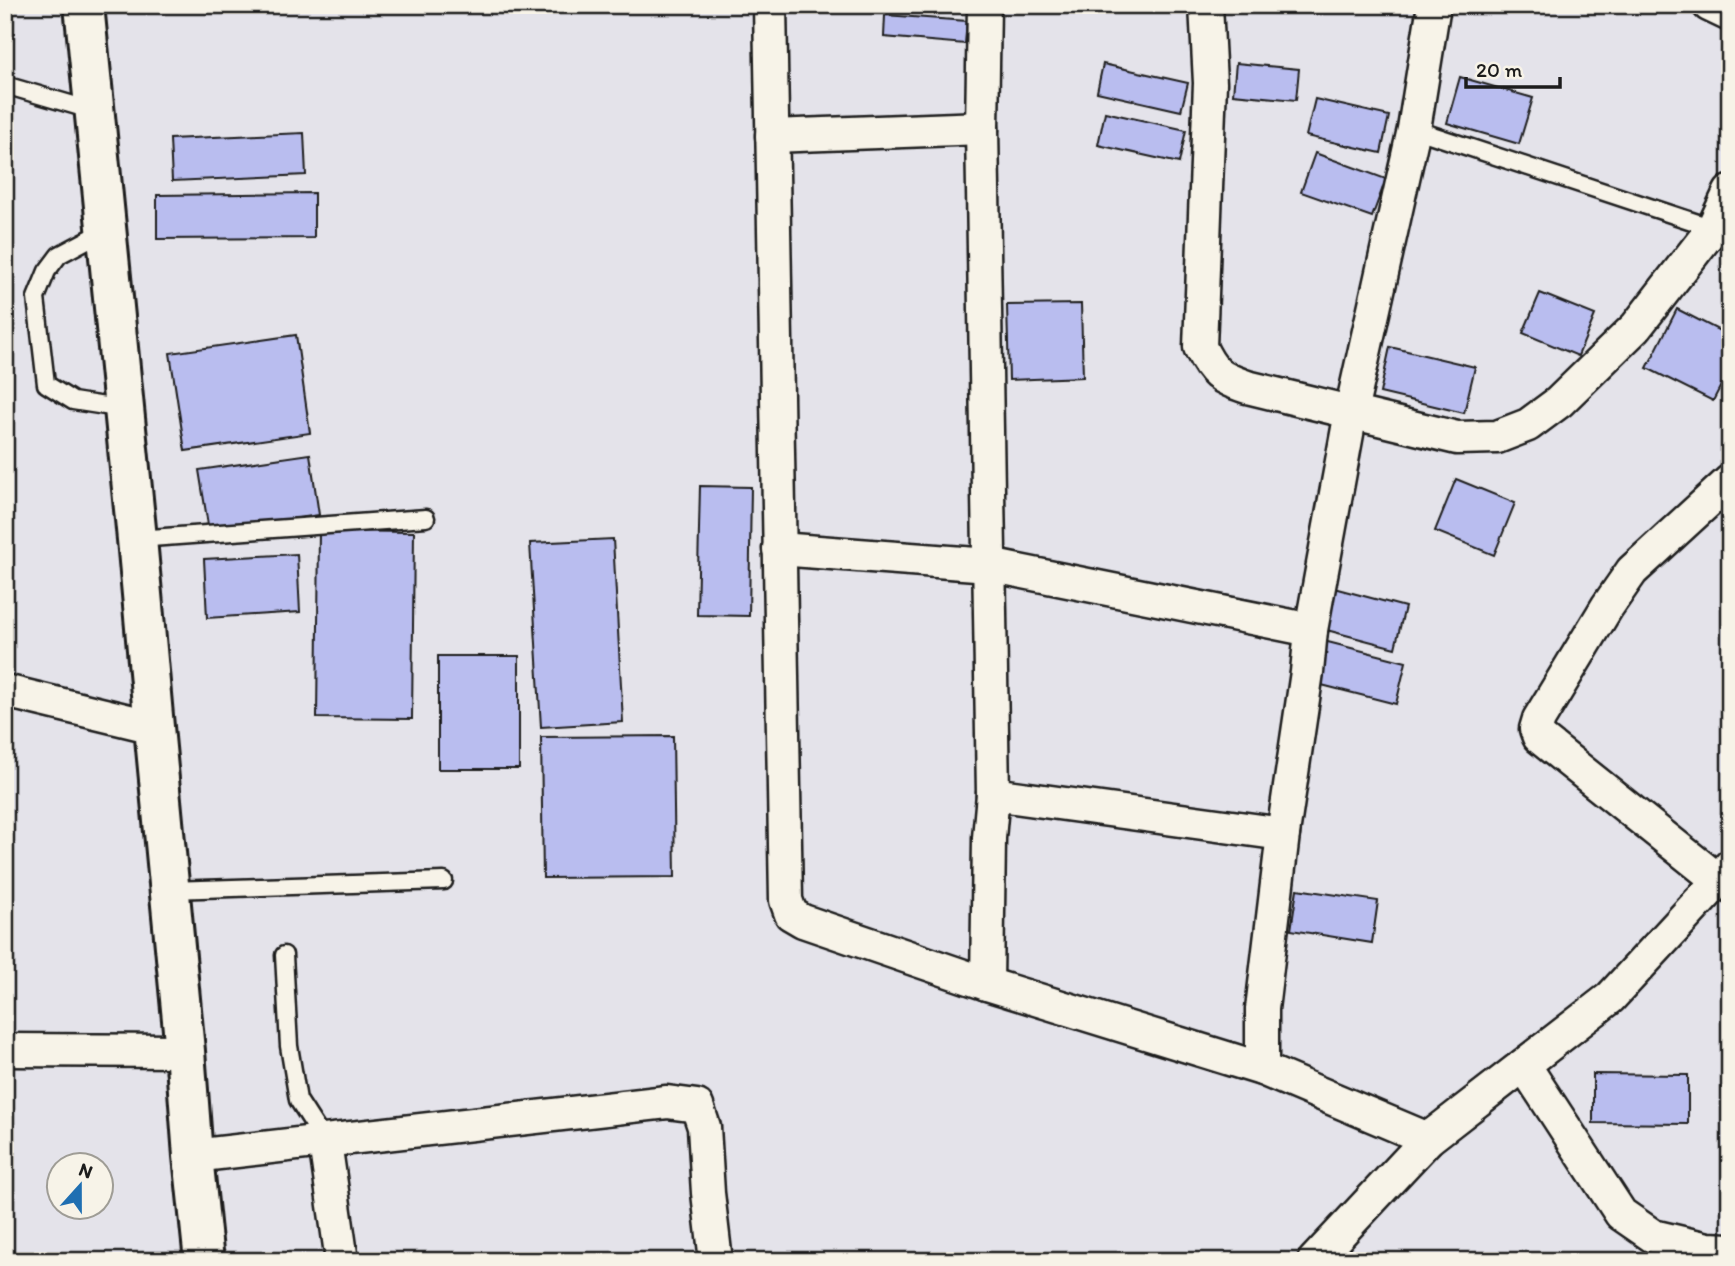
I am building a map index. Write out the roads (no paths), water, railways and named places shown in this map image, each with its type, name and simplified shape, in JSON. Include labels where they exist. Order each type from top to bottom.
[{"type":"main road","points":[[84,5],[204,1261]]},
{"type":"street","points":[[770,5],[786,900],[791,914],[803,921],[987,984],[1262,1069],[1428,1139]]},
{"type":"street","points":[[984,5],[982,128],[993,794],[989,838],[987,984]]},
{"type":"street","points":[[1206,5],[1210,83],[1199,347],[1209,365],[1224,379],[1247,387],[1457,438],[1497,437],[1528,425],[1559,402],[1636,327],[1713,228],[1730,192]]},
{"type":"street","points":[[1262,1069],[1262,1009],[1311,630],[1352,412],[1414,129],[1434,5]]},
{"type":"street","points":[[1709,5],[1730,15]]},
{"type":"street","points":[[772,136],[982,128]]},
{"type":"street","points":[[1314,1261],[1428,1139],[1610,998],[1721,883],[1539,737],[1536,729],[1539,719],[1607,607],[1632,571],[1730,481]]},
{"type":"street","points":[[779,549],[989,565],[1311,630]]},
{"type":"street","points":[[5,691],[154,727]]},
{"type":"street","points":[[993,794],[1283,834]]},
{"type":"street","points":[[5,1051],[185,1051]]},
{"type":"street","points":[[1524,1065],[1621,1214],[1653,1236],[1708,1249],[1730,1250]]},
{"type":"street","points":[[192,1156],[667,1102],[697,1106],[704,1127],[716,1261]]},
{"type":"street","points":[[325,1142],[342,1261]]},
{"type":"lane","points":[[5,85],[95,111]]},
{"type":"lane","points":[[1414,129],[1713,228]]},
{"type":"lane","points":[[107,230],[59,256],[47,271],[36,298],[46,384],[73,401],[124,409]]},
{"type":"lane","points":[[137,539],[426,517]]},
{"type":"lane","points":[[170,890],[444,881]]},
{"type":"lane","points":[[284,955],[289,1046],[298,1100],[325,1142]]}]
